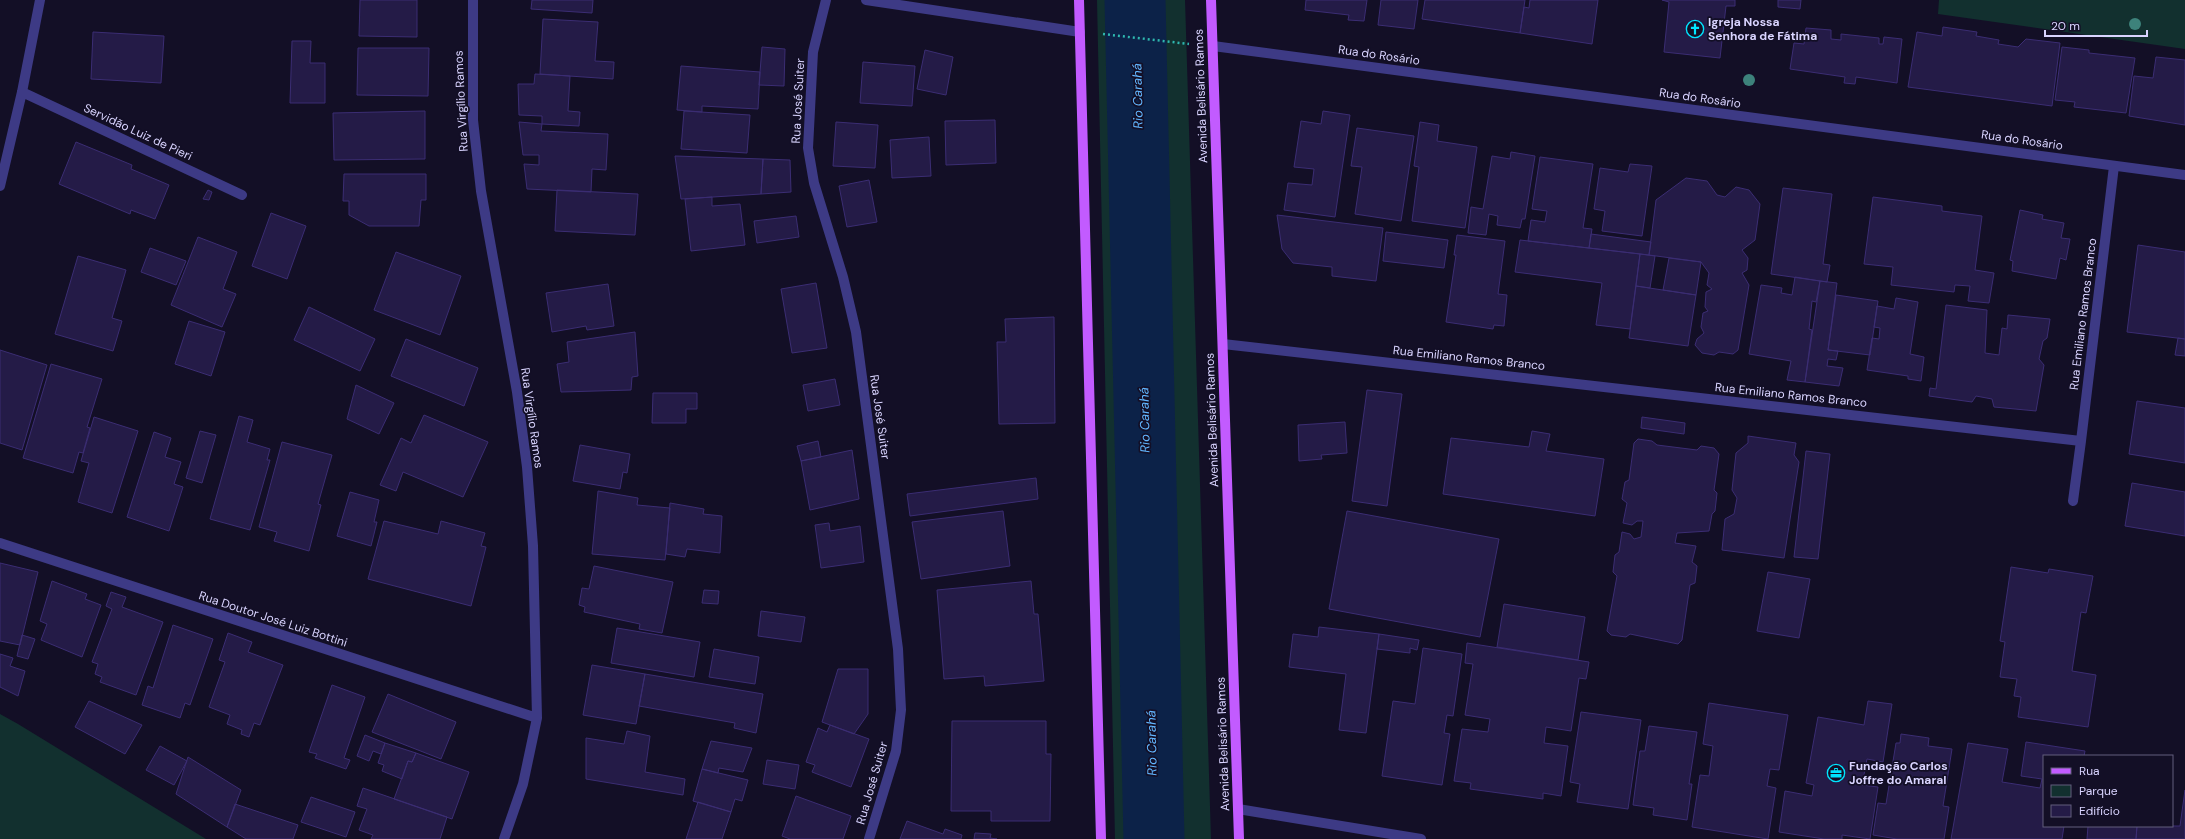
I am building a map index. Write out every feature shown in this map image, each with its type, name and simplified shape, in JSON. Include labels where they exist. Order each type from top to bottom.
[{"type":"main road","points":[[1079,0],[1101,839]]},
{"type":"main road","name":"Avenida Belisário Ramos","points":[[1211,0],[1239,839]]},
{"type":"street","points":[[0,186],[22,92],[40,0]]},
{"type":"street","name":"Rua Virgílio Ramos","points":[[473,0],[473,120],[480,191],[517,392],[527,467],[533,546],[537,718],[523,784],[504,839]]},
{"type":"street","name":"Rua José Suiter","points":[[826,0],[813,52],[808,148],[814,183],[843,277],[856,332],[898,649],[901,710],[896,751],[869,839]]},
{"type":"street","points":[[866,0],[1080,32]]},
{"type":"street","name":"Rua do Rosário","points":[[1213,46],[2185,175]]},
{"type":"street","name":"Servidão Luiz de Pieri","points":[[22,92],[242,195]]},
{"type":"street","name":"Rua Emiliano Ramos Branco","points":[[1223,344],[2081,441],[2114,166]]},
{"type":"street","points":[[2073,501],[2081,441]]},
{"type":"street","name":"Rua Doutor José Luiz Bottini","points":[[0,543],[537,718]]},
{"type":"street","points":[[1238,810],[1421,839]]},
{"type":"path","points":[[1110,35],[1180,43]]},
{"type":"green space","points":[[1097,0],[1185,0],[1211,839],[1115,839]]},
{"type":"green space","points":[[1939,0],[2185,0],[2185,49],[1938,14]]},
{"type":"green space","points":[[0,714],[18,724],[206,839],[0,839]]},
{"type":"building","points":[[360,0],[417,0],[417,37],[359,36]]},
{"type":"building","points":[[532,0],[593,0],[592,13],[531,9]]},
{"type":"building","points":[[1306,0],[1367,0],[1364,21],[1348,20],[1349,15],[1305,10]]},
{"type":"building","points":[[1381,0],[1418,0],[1414,29],[1378,25]]},
{"type":"building","points":[[1425,0],[1525,0],[1520,33],[1422,19]]},
{"type":"building","points":[[1530,0],[1598,0],[1592,44],[1520,33],[1524,7],[1529,8]]},
{"type":"building","name":"Igreja Nossa Senhora de Fátima","points":[[1662,0],[1735,0],[1735,6],[1726,6],[1720,58],[1664,52],[1669,2]]},
{"type":"building","points":[[1778,0],[1801,0],[1800,9],[1778,7]]},
{"type":"building","points":[[543,19],[598,22],[595,61],[614,62],[613,79],[540,74]]},
{"type":"building","points":[[1943,27],[1977,32],[1976,36],[1999,40],[1998,44],[2018,47],[2026,39],[2060,43],[2052,106],[1908,87],[1917,32],[1942,36]]},
{"type":"building","points":[[1806,28],[1831,30],[1831,39],[1841,40],[1841,34],[1879,38],[1879,44],[1883,44],[1884,37],[1902,39],[1897,83],[1856,77],[1855,84],[1844,83],[1845,77],[1790,69],[1794,43],[1804,44]]},
{"type":"building","points":[[93,32],[164,36],[161,83],[91,79]]},
{"type":"building","points":[[292,41],[311,41],[310,63],[325,63],[325,103],[290,103]]},
{"type":"building","points":[[762,47],[785,49],[784,86],[759,85]]},
{"type":"building","points":[[2062,47],[2089,50],[2089,53],[2135,58],[2126,113],[2074,107],[2075,102],[2055,100]]},
{"type":"building","points":[[358,48],[429,48],[428,96],[357,95]]},
{"type":"building","points":[[925,50],[953,57],[946,95],[917,89]]},
{"type":"building","points":[[2156,57],[2185,60],[2185,125],[2129,116],[2134,76],[2153,78]]},
{"type":"building","points":[[863,62],[915,66],[912,106],[860,103]]},
{"type":"building","points":[[681,66],[760,72],[758,109],[702,106],[702,112],[677,110]]},
{"type":"building","points":[[535,74],[570,76],[568,111],[580,112],[579,126],[542,124],[542,116],[519,115],[518,84],[534,84]]},
{"type":"building","points":[[425,111],[425,159],[334,160],[333,113]]},
{"type":"building","points":[[684,111],[750,115],[747,153],[681,149]]},
{"type":"building","points":[[1323,111],[1350,115],[1335,217],[1284,210],[1288,183],[1312,185],[1314,169],[1294,167],[1301,121],[1321,124]]},
{"type":"building","points":[[995,120],[996,163],[946,165],[945,121]]},
{"type":"building","points":[[519,122],[542,124],[541,131],[608,134],[606,170],[592,169],[591,192],[527,189],[524,164],[539,165],[539,155],[523,155]]},
{"type":"building","points":[[836,122],[878,125],[875,168],[833,166]]},
{"type":"building","points":[[1420,122],[1439,125],[1437,141],[1477,147],[1465,228],[1412,221],[1419,167],[1414,166]]},
{"type":"building","points":[[1357,128],[1414,136],[1401,221],[1355,214],[1362,167],[1351,166]]},
{"type":"building","points":[[929,137],[931,176],[892,178],[890,140]]},
{"type":"building","points":[[76,142],[132,165],[131,169],[169,185],[155,219],[131,210],[130,214],[59,184]]},
{"type":"building","points":[[1511,152],[1535,156],[1525,219],[1522,219],[1520,228],[1497,225],[1498,216],[1489,214],[1486,235],[1468,233],[1471,207],[1483,209],[1492,156],[1510,159]]},
{"type":"building","points":[[675,156],[763,159],[761,194],[681,199]]},
{"type":"building","points":[[1540,157],[1593,164],[1583,228],[1592,229],[1589,248],[1528,241],[1531,220],[1545,222],[1547,211],[1532,209]]},
{"type":"building","points":[[763,159],[790,160],[791,192],[761,194]]},
{"type":"building","points":[[1630,164],[1652,166],[1642,236],[1602,231],[1605,211],[1594,209],[1600,168],[1628,172]]},
{"type":"building","points":[[344,174],[426,174],[426,200],[421,200],[419,226],[369,226],[349,215],[349,201],[343,201]]},
{"type":"building","points":[[1686,178],[1707,181],[1717,195],[1725,197],[1736,187],[1749,190],[1760,204],[1755,240],[1742,250],[1748,258],[1747,270],[1742,273],[1749,285],[1738,350],[1733,354],[1719,352],[1714,355],[1702,353],[1695,345],[1697,339],[1704,333],[1701,327],[1703,313],[1708,311],[1705,307],[1706,292],[1712,289],[1707,285],[1709,273],[1701,262],[1649,255],[1656,200]]},
{"type":"building","points":[[869,180],[877,222],[847,227],[839,186]]},
{"type":"building","points":[[1783,188],[1832,194],[1823,264],[1830,265],[1827,282],[1771,274]]},
{"type":"building","points":[[208,190],[212,192],[209,200],[203,199]]},
{"type":"building","points":[[557,190],[638,194],[635,235],[555,231]]},
{"type":"building","points":[[712,197],[712,206],[740,204],[745,245],[691,251],[685,199]]},
{"type":"building","points":[[1873,197],[1942,206],[1942,211],[1982,216],[1975,270],[1994,273],[1989,303],[1968,301],[1970,286],[1955,285],[1954,292],[1891,285],[1893,267],[1864,264]]},
{"type":"building","points":[[2020,210],[2043,215],[2042,219],[2064,223],[2061,238],[2070,239],[2066,260],[2060,258],[2056,279],[2012,271],[2013,261],[2010,260]]},
{"type":"building","points":[[271,213],[306,226],[287,279],[252,266]]},
{"type":"building","points":[[1277,215],[1383,228],[1376,281],[1332,276],[1332,267],[1293,263],[1282,249]]},
{"type":"building","points":[[796,216],[799,237],[757,243],[754,221]]},
{"type":"building","points":[[1386,232],[1448,240],[1444,268],[1383,261]]},
{"type":"building","points":[[1591,234],[1651,242],[1649,255],[1589,248]]},
{"type":"building","points":[[1457,235],[1505,241],[1498,294],[1507,295],[1504,326],[1494,325],[1493,329],[1446,322],[1456,255],[1454,255]]},
{"type":"building","points":[[198,237],[237,252],[223,289],[236,294],[222,327],[171,305]]},
{"type":"building","points":[[1520,240],[1640,254],[1630,329],[1596,325],[1602,283],[1515,272]]},
{"type":"building","points":[[2138,245],[2185,252],[2185,339],[2127,332]]},
{"type":"building","points":[[150,248],[186,261],[176,285],[141,272]]},
{"type":"building","points":[[396,252],[461,276],[440,335],[374,310]]},
{"type":"building","points":[[1640,254],[1655,256],[1650,288],[1636,286]]},
{"type":"building","points":[[78,256],[126,270],[112,318],[122,321],[113,351],[55,334]]},
{"type":"building","points":[[1669,258],[1701,262],[1696,295],[1663,290]]},
{"type":"building","points":[[1795,277],[1820,281],[1816,302],[1812,301],[1809,329],[1812,330],[1805,382],[1787,380],[1791,361],[1749,354],[1761,285],[1782,288],[1781,293],[1792,295]]},
{"type":"building","points":[[1820,281],[1837,283],[1828,350],[1838,351],[1836,360],[1828,359],[1827,366],[1843,368],[1839,386],[1805,382]]},
{"type":"building","points":[[816,283],[827,348],[792,353],[781,289]]},
{"type":"building","points":[[608,284],[614,326],[587,330],[586,326],[552,332],[546,293]]},
{"type":"building","points":[[1636,286],[1696,295],[1688,346],[1629,338]]},
{"type":"building","points":[[1836,295],[1878,301],[1870,355],[1828,350]]},
{"type":"building","points":[[1896,298],[1918,302],[1910,354],[1924,357],[1921,381],[1908,379],[1908,376],[1867,370],[1872,338],[1879,339],[1880,328],[1874,327],[1877,306],[1894,309]]},
{"type":"building","points":[[1946,305],[1987,310],[1985,353],[1999,355],[2002,328],[2007,329],[2008,315],[2050,319],[2047,338],[2043,341],[2039,359],[2044,365],[2036,411],[1994,407],[1992,399],[1976,396],[1972,402],[1929,396],[1930,388],[1936,389]]},
{"type":"building","points":[[309,307],[375,339],[360,371],[294,340]]},
{"type":"building","points":[[1054,317],[1055,423],[999,424],[997,342],[1006,342],[1005,319]]},
{"type":"building","points":[[189,321],[225,332],[211,376],[175,364]]},
{"type":"building","points":[[635,332],[638,376],[632,377],[631,390],[561,392],[557,364],[569,362],[567,342]]},
{"type":"building","points":[[2178,338],[2185,339],[2185,356],[2175,355]]},
{"type":"building","points":[[406,339],[478,368],[464,406],[391,376]]},
{"type":"building","points":[[0,350],[47,365],[22,450],[0,443]]},
{"type":"building","points":[[51,364],[102,379],[87,427],[90,428],[83,453],[79,452],[73,473],[23,458]]},
{"type":"building","points":[[835,379],[840,405],[808,411],[803,385]]},
{"type":"building","points":[[356,385],[394,403],[379,434],[347,419]]},
{"type":"building","points":[[1367,390],[1402,394],[1387,506],[1352,501]]},
{"type":"building","points":[[653,393],[697,393],[697,409],[686,409],[686,423],[652,423]]},
{"type":"building","points":[[2137,401],[2185,408],[2185,463],[2129,454]]},
{"type":"building","points":[[424,415],[488,442],[463,497],[403,472],[396,491],[380,485],[401,438],[411,443]]},
{"type":"building","points":[[239,416],[253,420],[247,442],[270,449],[267,460],[270,460],[250,530],[210,519]]},
{"type":"building","points":[[94,417],[138,431],[112,513],[78,502],[89,463],[81,461]]},
{"type":"building","points":[[1642,417],[1685,423],[1684,434],[1641,428]]},
{"type":"building","points":[[1345,422],[1347,453],[1321,455],[1322,459],[1299,461],[1298,425]]},
{"type":"building","points":[[200,431],[216,435],[202,483],[186,478]]},
{"type":"building","points":[[1532,431],[1550,434],[1546,451],[1604,459],[1595,516],[1443,494],[1451,438],[1529,447]]},
{"type":"building","points":[[154,432],[171,438],[165,457],[181,462],[174,484],[183,487],[169,531],[127,517]]},
{"type":"building","points":[[1748,436],[1796,443],[1794,455],[1799,462],[1784,558],[1722,550],[1725,519],[1734,514],[1737,498],[1732,490],[1736,453],[1748,443]]},
{"type":"building","points":[[1638,439],[1652,441],[1657,445],[1697,450],[1701,446],[1714,448],[1719,454],[1714,490],[1717,493],[1715,511],[1712,514],[1709,531],[1677,533],[1675,543],[1696,546],[1692,562],[1697,566],[1695,583],[1690,585],[1682,640],[1678,644],[1630,634],[1626,637],[1611,635],[1607,631],[1617,576],[1613,572],[1615,555],[1619,552],[1622,532],[1630,534],[1634,539],[1641,537],[1643,521],[1637,521],[1632,525],[1623,523],[1627,503],[1622,499],[1625,482],[1629,480],[1634,443]]},
{"type":"building","points":[[818,441],[821,457],[801,461],[797,446]]},
{"type":"building","points":[[282,442],[332,455],[318,504],[321,505],[309,551],[274,541],[277,532],[259,527]]},
{"type":"building","points":[[580,445],[630,454],[627,473],[623,472],[620,489],[573,481]]},
{"type":"building","points":[[852,450],[859,499],[810,510],[801,461]]},
{"type":"building","points":[[1806,451],[1830,454],[1818,559],[1794,557]]},
{"type":"building","points":[[1036,478],[1038,499],[910,516],[907,494]]},
{"type":"building","points":[[2132,483],[2185,492],[2185,536],[2125,526]]},
{"type":"building","points":[[598,491],[638,498],[637,505],[670,508],[665,560],[592,554]]},
{"type":"building","points":[[350,492],[379,500],[374,522],[377,522],[371,546],[337,536]]},
{"type":"building","points":[[670,503],[704,509],[703,514],[722,516],[720,553],[687,549],[685,557],[666,554]]},
{"type":"building","points":[[1003,511],[1010,566],[921,579],[912,522]]},
{"type":"building","points":[[1347,511],[1499,539],[1480,637],[1329,609]]},
{"type":"building","points":[[384,521],[438,534],[441,521],[485,533],[481,546],[486,547],[471,606],[368,579]]},
{"type":"building","points":[[829,523],[830,531],[860,526],[864,562],[821,568],[815,525]]},
{"type":"building","points":[[0,563],[38,572],[20,645],[0,641]]},
{"type":"building","points":[[594,566],[673,582],[662,633],[639,629],[640,624],[584,612],[585,607],[579,605],[582,588],[589,589]]},
{"type":"building","points":[[2011,567],[2048,573],[2049,569],[2093,576],[2086,613],[2081,612],[2072,671],[2096,675],[2088,727],[2018,717],[2021,697],[2014,696],[2017,679],[2000,677],[2005,642],[2000,641]]},
{"type":"building","points":[[1768,572],[1810,579],[1799,638],[1757,631]]},
{"type":"building","points":[[52,581],[87,594],[85,599],[101,605],[82,657],[41,640],[47,624],[40,621]]},
{"type":"building","points":[[1031,581],[1034,614],[1038,614],[1044,681],[985,686],[984,676],[944,679],[937,590]]},
{"type":"building","points":[[704,590],[719,591],[718,604],[702,603]]},
{"type":"building","points":[[111,592],[126,597],[122,607],[163,622],[136,695],[100,682],[102,677],[95,674],[98,664],[92,662],[112,609],[106,606]]},
{"type":"building","points":[[1504,604],[1585,617],[1578,660],[1497,647]]},
{"type":"building","points":[[761,611],[805,617],[801,642],[758,636]]},
{"type":"building","points":[[173,625],[213,639],[190,705],[185,703],[180,718],[142,705],[148,686],[153,688]]},
{"type":"building","points":[[1319,627],[1379,634],[1366,733],[1339,730],[1346,674],[1289,667],[1293,634],[1318,637]]},
{"type":"building","points":[[617,628],[700,642],[694,677],[611,663]]},
{"type":"building","points":[[228,633],[252,642],[248,652],[283,665],[260,725],[254,723],[249,737],[241,734],[242,730],[227,724],[230,715],[209,707],[225,662],[219,660]]},
{"type":"building","points":[[1379,634],[1419,640],[1417,650],[1410,648],[1410,653],[1377,649]]},
{"type":"building","points":[[22,635],[35,639],[28,659],[17,656]]},
{"type":"building","points":[[1467,643],[1589,662],[1586,679],[1579,678],[1571,731],[1546,727],[1544,743],[1568,746],[1561,796],[1543,793],[1543,799],[1470,789],[1471,783],[1454,781],[1462,729],[1488,732],[1490,719],[1465,715],[1473,664],[1465,663]]},
{"type":"building","points":[[1423,648],[1462,654],[1453,716],[1447,715],[1444,733],[1450,734],[1442,785],[1382,776],[1393,701],[1415,704]]},
{"type":"building","points":[[714,649],[759,657],[755,684],[709,677]]},
{"type":"building","points":[[0,654],[13,658],[10,666],[25,671],[18,696],[0,687]]},
{"type":"building","points":[[592,665],[645,674],[636,724],[583,715]]},
{"type":"building","points":[[838,669],[868,669],[868,714],[854,734],[822,722]]},
{"type":"building","points":[[645,674],[763,694],[756,733],[734,728],[735,723],[639,706]]},
{"type":"building","points":[[332,685],[365,697],[344,758],[350,760],[346,769],[315,758],[317,754],[309,752]]},
{"type":"building","points":[[388,694],[456,722],[441,759],[372,732]]},
{"type":"building","points":[[89,701],[142,725],[125,754],[75,727]]},
{"type":"building","name":"Fundação Carlos Joffre do Amaral","points":[[1868,701],[1892,704],[1883,762],[1867,759],[1862,785],[1878,787],[1870,839],[1842,835],[1842,839],[1824,839],[1779,832],[1785,791],[1812,796],[1814,785],[1806,783],[1818,717],[1864,725]]},
{"type":"building","points":[[1709,703],[1788,715],[1779,770],[1770,769],[1767,786],[1776,788],[1768,839],[1692,827],[1700,775],[1709,776],[1713,746],[1703,744]]},
{"type":"building","points":[[1581,712],[1641,720],[1628,809],[1577,802],[1580,784],[1570,782]]},
{"type":"building","points":[[952,721],[1046,721],[1046,754],[1051,754],[1050,821],[991,821],[991,811],[951,811]]},
{"type":"building","points":[[830,725],[869,739],[851,787],[812,772],[815,765],[806,762],[818,728],[827,732]]},
{"type":"building","points":[[1649,726],[1697,732],[1689,784],[1692,784],[1687,820],[1653,815],[1654,808],[1633,805],[1640,751],[1645,751]]},
{"type":"building","points":[[627,731],[650,736],[645,772],[685,779],[683,795],[586,779],[586,738],[624,744]]},
{"type":"building","points":[[1901,734],[1929,738],[1928,746],[1952,749],[1943,806],[1949,807],[1944,839],[1897,839],[1873,835],[1878,803],[1886,804],[1896,743],[1900,743]]},
{"type":"building","points":[[365,735],[385,743],[381,754],[373,751],[369,761],[357,756]]},
{"type":"building","points":[[711,741],[752,748],[743,772],[719,768],[718,773],[702,769]]},
{"type":"building","points":[[2026,742],[2085,751],[2084,755],[2043,755],[2043,827],[2064,827],[2062,839],[1951,839],[1968,743],[2008,749],[2002,782],[2040,788],[2042,779],[2021,776]]},
{"type":"building","points":[[385,743],[416,753],[412,762],[408,761],[402,779],[382,771],[384,765],[378,763]]},
{"type":"building","points":[[160,746],[187,761],[174,785],[146,770]]},
{"type":"building","points":[[416,753],[469,772],[452,819],[394,799],[408,761],[412,762]]},
{"type":"building","points":[[188,757],[241,790],[227,827],[176,794]]},
{"type":"building","points":[[767,760],[799,765],[795,789],[763,784]]},
{"type":"building","points":[[702,769],[748,780],[742,801],[735,799],[731,812],[693,801]]},
{"type":"building","points":[[363,788],[447,817],[440,839],[371,839],[373,835],[359,830],[367,809],[357,806]]},
{"type":"building","points":[[2185,790],[2185,839],[2136,839],[2137,827],[2180,826]]},
{"type":"building","points":[[796,796],[851,816],[843,839],[790,839],[782,836]]},
{"type":"building","points":[[311,797],[355,812],[346,837],[301,822]]},
{"type":"building","points":[[698,802],[731,812],[722,839],[686,839]]},
{"type":"building","points":[[235,804],[298,825],[293,839],[246,839],[227,827]]},
{"type":"building","points":[[907,821],[943,834],[945,829],[962,835],[961,839],[900,839]]},
{"type":"building","points":[[2088,827],[2137,827],[2136,839],[2087,839]]},
{"type":"building","points":[[975,833],[991,834],[990,838],[997,839],[974,839]]},
{"type":"waterway","name":"Rio Carahá","points":[[1135,0],[1154,839]]},
{"type":"place","name":"Igreja Nossa Senhora de Fátima","points":[[1695,29]]},
{"type":"place","name":"Fundação Carlos Joffre do Amaral","points":[[1836,773]]}]
